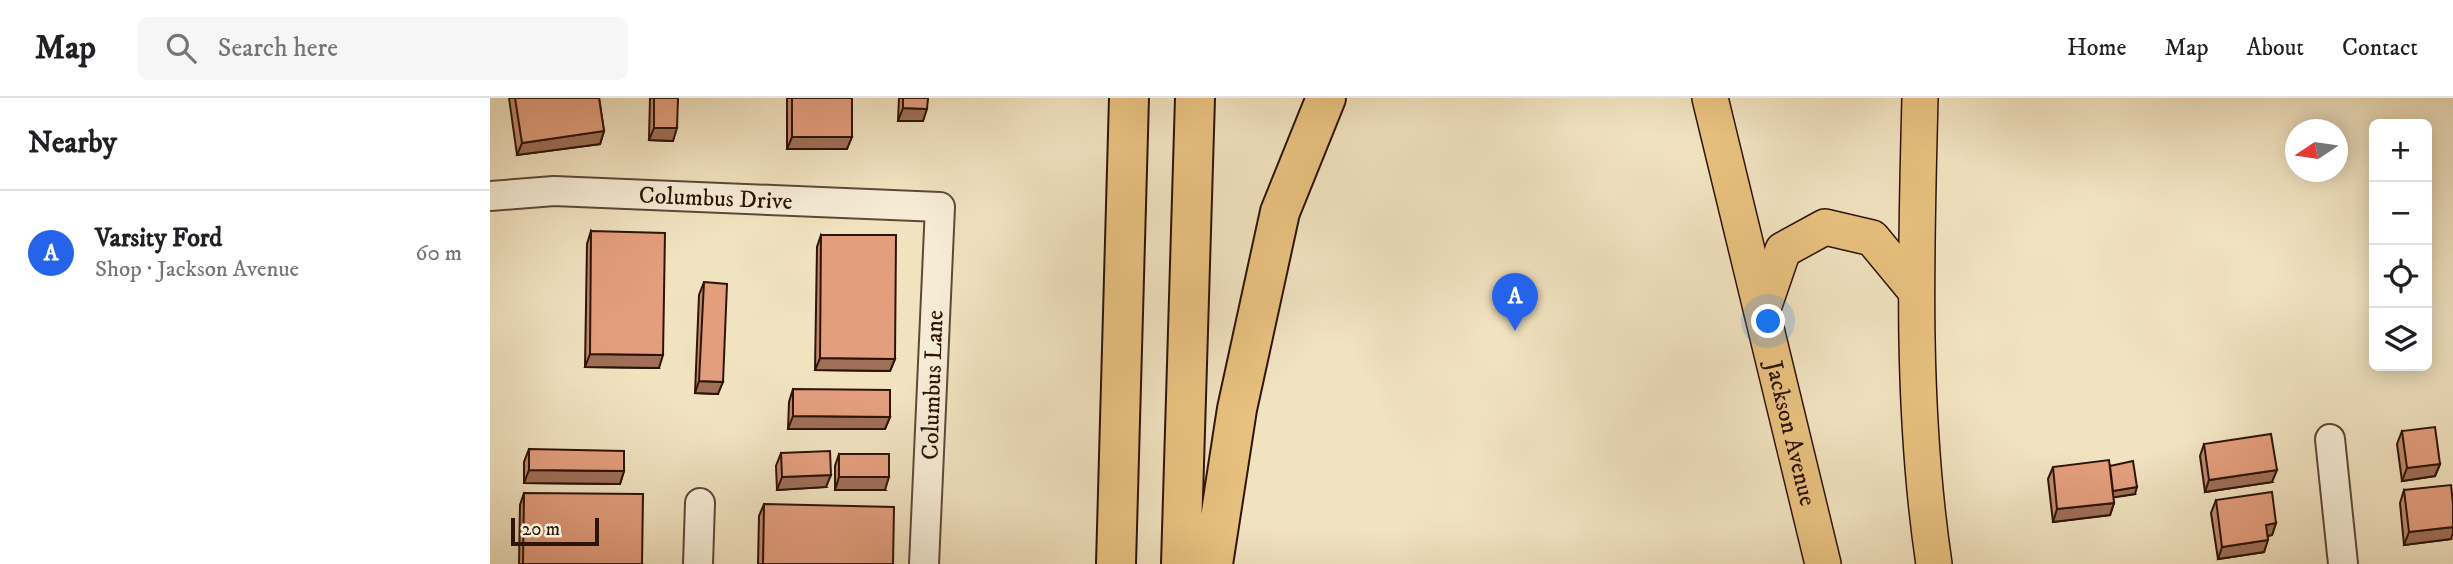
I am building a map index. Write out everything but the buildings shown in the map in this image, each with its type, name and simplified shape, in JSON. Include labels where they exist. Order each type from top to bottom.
[{"type":"highway","points":[[1116,564],[1129,98]]},
{"type":"highway","points":[[1181,564],[1195,98]]},
{"type":"highway","points":[[1213,564],[1237,409],[1280,212],[1326,98]]},
{"type":"main road","name":"Jackson Avenue","points":[[1710,98],[1823,564]]},
{"type":"main road","points":[[1920,98],[1916,291],[1926,514],[1934,564]]},
{"type":"main road","points":[[1762,311],[1783,250],[1825,227],[1872,237],[1916,291]]},
{"type":"street","name":"Columbus Drive","points":[[490,196],[554,191],[940,207]]},
{"type":"street","name":"Columbus Lane","points":[[924,564],[940,207]]},
{"type":"street","points":[[2330,439],[2343,564]]},
{"type":"street","points":[[698,564],[700,503]]},
{"type":"place","name":"Varsity Ford","points":[[1515,331]]}]
